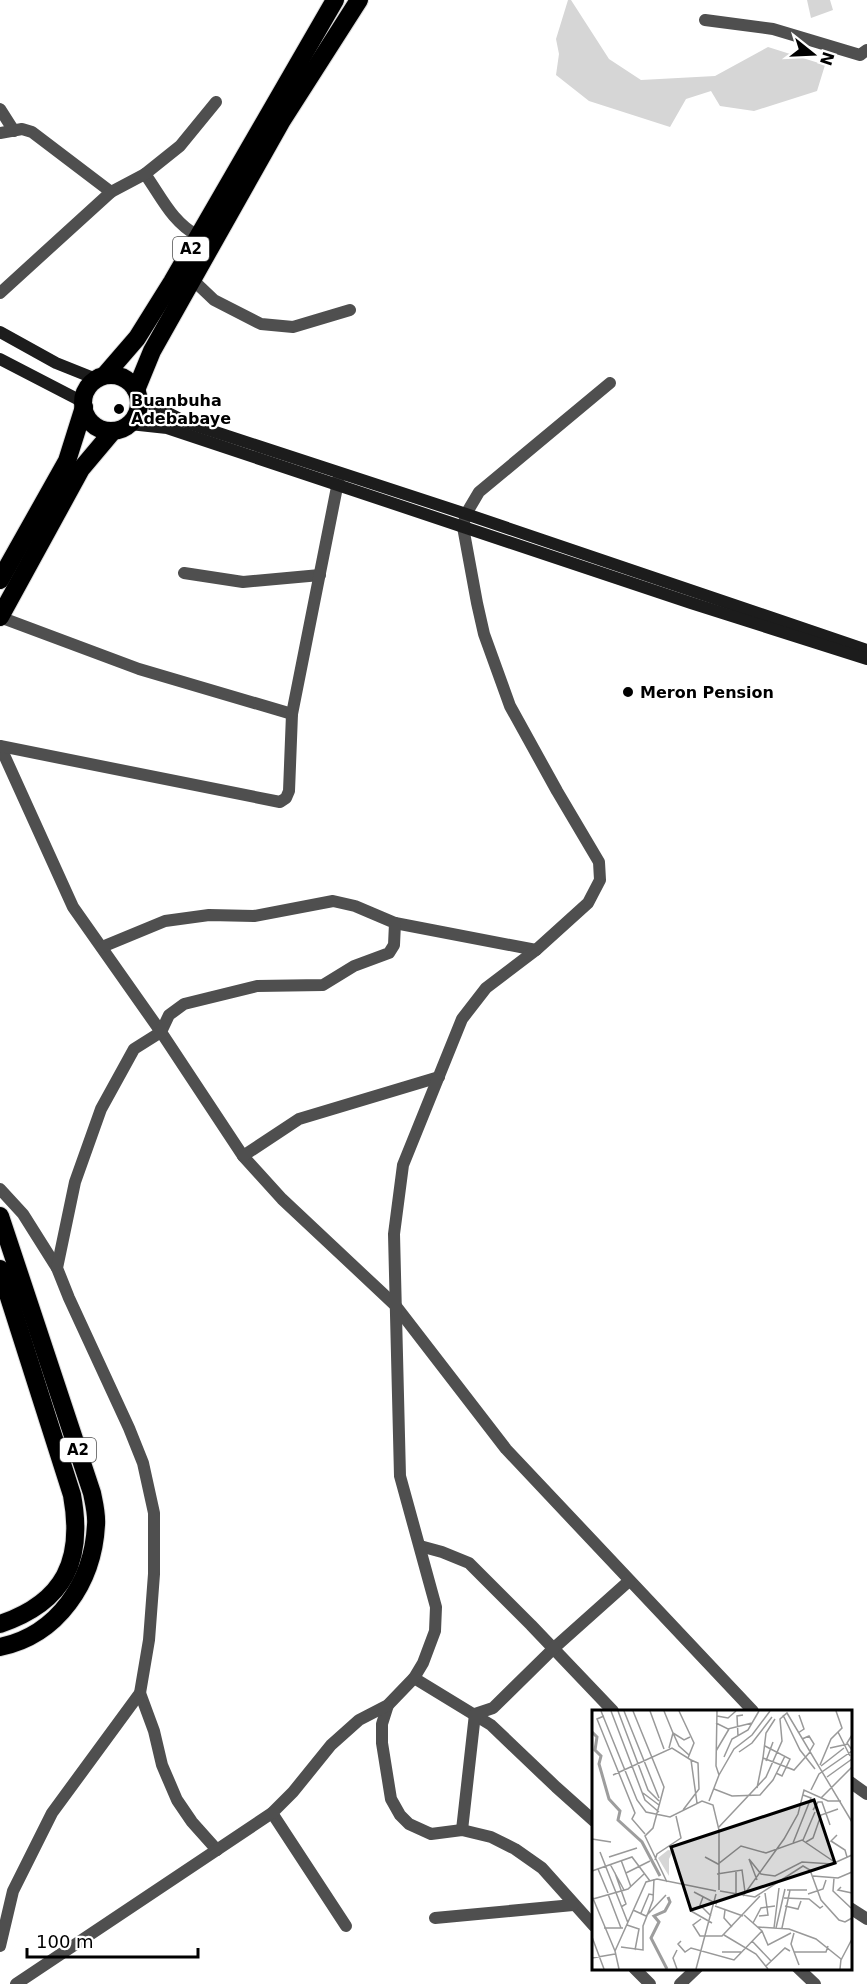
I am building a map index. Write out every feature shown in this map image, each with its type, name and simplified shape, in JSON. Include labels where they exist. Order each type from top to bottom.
[{"type":"highway","points":[[302,73],[335,0]]},
{"type":"highway","points":[[274,119],[302,73],[359,0]]},
{"type":"highway","name":"A2","points":[[0,580],[67,461],[89,385],[100,377],[137,338],[198,236],[274,119]]},
{"type":"highway","name":"A2","points":[[0,617],[81,469],[121,427],[135,416],[138,408],[137,394],[148,360],[193,280],[274,119]]},
{"type":"highway","points":[[100,377],[114,375],[123,377],[130,382],[137,394]]},
{"type":"highway","points":[[84,405],[89,420],[96,426],[104,430],[121,427]]},
{"type":"highway","name":"A2","points":[[0,1216],[92,1492],[96,1522],[93,1552],[87,1574],[69,1604],[45,1629],[17,1644],[0,1647]]},
{"type":"highway","name":"A2","points":[[0,1269],[72,1495],[77,1520],[75,1546],[69,1567],[59,1586],[33,1611],[0,1624]]},
{"type":"highway","points":[[75,1546],[93,1552]]},
{"type":"street","points":[[705,20],[773,29],[860,55],[867,50]]},
{"type":"street","points":[[0,293],[111,192],[144,174],[180,146],[216,102]]},
{"type":"street","points":[[0,109],[14,131]]},
{"type":"street","points":[[0,133],[22,129],[32,132],[111,192]]},
{"type":"street","points":[[144,174],[173,217],[184,229],[198,236]]},
{"type":"street","points":[[193,280],[214,300],[261,324],[293,327],[350,310]]},
{"type":"street","points":[[0,332],[56,363],[100,377]]},
{"type":"street","points":[[0,359],[84,405]]},
{"type":"street","points":[[16,1984],[272,1813],[293,1792],[331,1745],[359,1720],[388,1705],[414,1678],[423,1663],[435,1631],[436,1606],[400,1476],[394,1234],[403,1165],[462,1020],[486,988],[537,951],[588,903],[600,880],[599,862],[510,706],[484,634],[464,527],[466,514],[479,492],[610,383]]},
{"type":"street","points":[[137,394],[188,423],[466,514],[867,650]]},
{"type":"street","points":[[121,427],[167,428],[691,603],[867,659]]},
{"type":"street","points":[[340,473],[292,714],[289,791],[286,798],[280,802],[0,746],[73,907],[161,1032],[243,1156],[282,1199],[395,1305],[506,1449],[752,1710]]},
{"type":"street","points":[[184,573],[243,582],[320,575]]},
{"type":"street","points":[[0,617],[139,669],[292,714]]},
{"type":"street","points":[[102,947],[165,921],[208,915],[254,916],[333,900],[355,906],[396,923],[537,951]]},
{"type":"street","points":[[57,1268],[75,1182],[101,1109],[134,1049],[161,1032],[169,1015],[184,1004],[257,986],[323,985],[347,969],[389,953],[394,945],[396,923]]},
{"type":"street","points":[[243,1156],[299,1119],[439,1077]]},
{"type":"street","points":[[0,1189],[23,1214],[57,1268],[129,1428],[143,1464],[154,1513],[154,1574],[149,1641],[140,1693],[52,1813],[13,1891],[0,1946]]},
{"type":"street","points":[[420,1546],[469,1563],[612,1710]]},
{"type":"street","points":[[475,1714],[493,1708],[554,1648],[628,1581]]},
{"type":"street","points":[[414,1678],[491,1725],[592,1819]]},
{"type":"street","points":[[140,1693],[154,1731],[162,1765],[177,1800],[192,1822],[217,1850]]},
{"type":"street","points":[[388,1705],[382,1724],[382,1743],[391,1799],[400,1815],[409,1824],[431,1834],[462,1830],[491,1837],[515,1849],[542,1868],[592,1924]]},
{"type":"street","points":[[462,1830],[475,1714]]},
{"type":"street","points":[[852,1783],[867,1794]]},
{"type":"street","points":[[272,1813],[345,1926]]},
{"type":"street","points":[[435,1918],[573,1905]]},
{"type":"street","points":[[852,1909],[867,1919]]},
{"type":"street","points":[[635,1969],[650,1983]]},
{"type":"street","points":[[680,1984],[696,1969]]},
{"type":"street","points":[[799,1969],[815,1984]]},
{"type":"street","points":[[636,1984],[650,1983]]},
{"type":"shaded area","points":[[568,0],[571,0],[609,59],[641,80],[715,76],[768,47],[825,65],[817,91],[754,111],[720,106],[711,91],[686,99],[670,127],[589,101],[556,75],[559,54],[556,39]]},
{"type":"shaded area","points":[[807,0],[830,0],[833,10],[811,18]]},
{"type":"place","name":"Buanbuha Adebabaye","points":[[119,409]]},
{"type":"place","name":"Meron Pension","points":[[628,692]]}]
